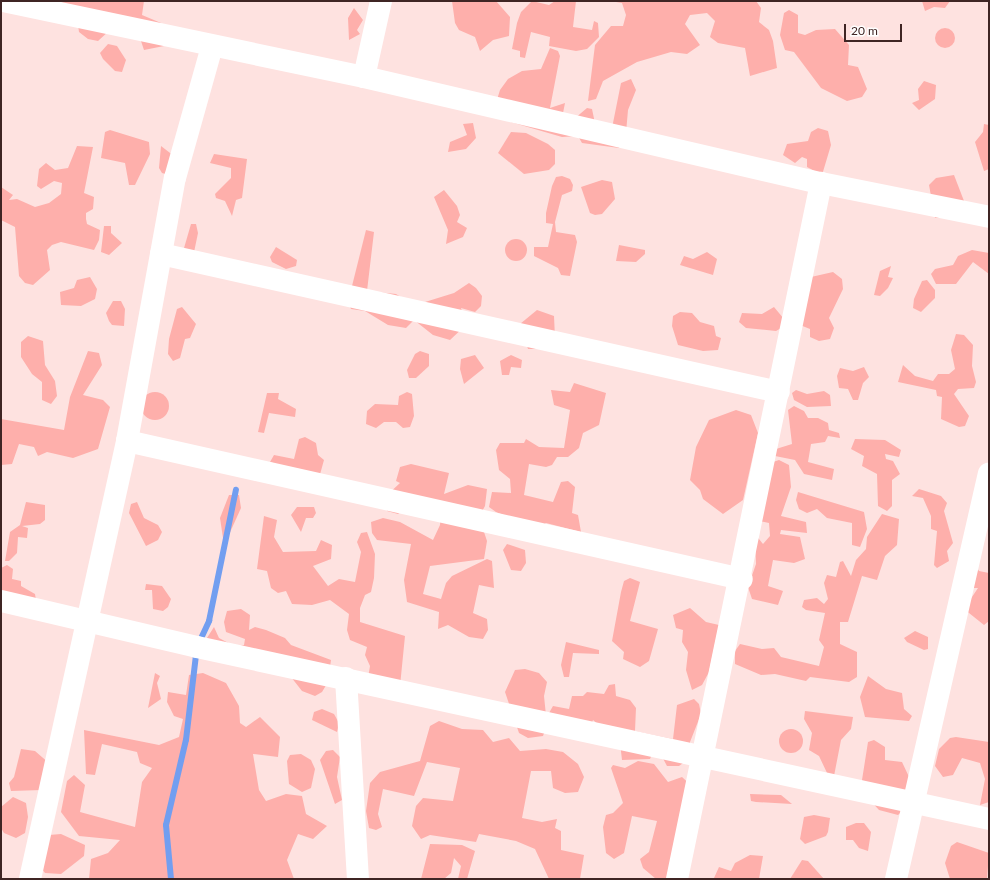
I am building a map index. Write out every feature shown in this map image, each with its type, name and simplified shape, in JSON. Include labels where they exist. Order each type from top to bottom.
[{"type":"street","points":[[3,1],[364,77],[821,183],[988,213]]},
{"type":"street","points":[[364,77],[381,1]]},
{"type":"street","points":[[30,879],[127,441],[175,178],[212,46]]},
{"type":"street","points":[[677,879],[742,579],[821,183]]},
{"type":"street","points":[[161,254],[779,392]]},
{"type":"street","points":[[127,441],[742,579]]},
{"type":"street","points":[[896,879],[989,474]]},
{"type":"street","points":[[1,600],[87,621],[704,759],[989,819]]},
{"type":"street","points":[[346,678],[358,879]]},
{"type":"shaded area","points":[[57,1],[144,1],[142,15],[161,23],[169,45],[144,50],[140,38],[110,30],[98,41],[88,39],[79,32],[78,25],[57,8]]},
{"type":"shaded area","points":[[452,1],[496,1],[510,17],[509,36],[493,40],[480,51],[475,37],[459,30],[455,23]]},
{"type":"shaded area","points":[[532,1],[549,5],[555,1],[576,1],[573,27],[592,30],[594,21],[598,23],[599,37],[587,49],[576,51],[549,46],[550,37],[531,32],[525,58],[520,57],[520,51],[512,49],[517,23],[521,12]]},
{"type":"shaded area","points":[[610,1],[756,1],[761,8],[759,22],[769,30],[773,41],[777,68],[750,76],[745,48],[718,43],[710,37],[715,21],[707,13],[690,15],[685,24],[700,45],[687,54],[671,52],[637,62],[603,81],[596,99],[588,101],[595,45],[611,26],[623,26],[626,15],[622,3]]},
{"type":"shaded area","points":[[922,1],[950,1],[945,8],[934,7],[925,11]]},
{"type":"shaded area","points":[[354,8],[363,20],[357,30],[360,34],[349,40],[348,18]]},
{"type":"shaded area","points":[[789,10],[798,15],[798,33],[805,35],[816,30],[835,29],[849,45],[848,65],[858,67],[867,89],[862,97],[847,101],[821,88],[794,52],[785,50],[780,35],[784,13]]},
{"type":"shaded area","points":[[941,28],[949,28],[955,34],[955,42],[949,48],[941,48],[935,42],[935,34]]},
{"type":"shaded area","points":[[108,44],[117,46],[126,60],[122,72],[115,71],[103,59],[100,53]]},
{"type":"shaded area","points":[[550,48],[558,51],[560,56],[550,108],[565,103],[563,113],[574,119],[587,108],[592,109],[596,128],[612,128],[621,83],[631,79],[636,90],[628,110],[626,133],[619,148],[582,143],[578,136],[562,137],[504,120],[496,103],[500,90],[508,79],[522,71],[541,69]]},
{"type":"shaded area","points":[[924,81],[936,85],[935,99],[919,110],[912,103],[919,100],[918,89]]},
{"type":"shaded area","points":[[473,123],[476,138],[466,149],[448,152],[450,142],[467,135],[463,124]]},
{"type":"shaded area","points":[[984,124],[989,125],[989,169],[984,171],[975,142],[983,132]]},
{"type":"shaded area","points":[[818,128],[828,131],[831,145],[822,175],[807,167],[807,159],[802,157],[795,163],[783,155],[787,144],[808,141],[811,132]]},
{"type":"shaded area","points":[[110,130],[149,142],[150,154],[135,185],[129,185],[125,163],[101,158],[105,132]]},
{"type":"shaded area","points":[[511,132],[526,133],[548,144],[555,150],[555,164],[549,170],[524,174],[498,153]]},
{"type":"shaded area","points":[[77,146],[93,147],[84,193],[94,197],[93,209],[86,213],[86,219],[87,224],[100,230],[99,240],[94,250],[61,242],[52,245],[47,250],[50,270],[33,285],[25,283],[19,276],[15,227],[1,220],[1,187],[13,195],[9,200],[17,199],[35,207],[49,203],[61,194],[62,183],[54,181],[41,189],[37,186],[39,169],[46,163],[55,170],[68,168]]},
{"type":"shaded area","points":[[161,146],[174,156],[169,175],[162,173],[159,168]]},
{"type":"shaded area","points":[[214,154],[247,159],[242,198],[236,200],[232,216],[225,201],[216,198],[215,194],[231,178],[231,168],[210,163]]},
{"type":"shaded area","points":[[954,175],[964,201],[944,218],[935,218],[929,185],[936,178]]},
{"type":"shaded area","points":[[562,176],[570,179],[573,185],[572,191],[562,195],[555,222],[556,232],[575,235],[577,242],[570,276],[561,275],[558,268],[534,256],[534,247],[548,247],[553,224],[546,223],[546,213],[552,186],[556,177]]},
{"type":"shaded area","points":[[602,180],[612,182],[615,199],[602,214],[595,215],[590,213],[581,187]]},
{"type":"shaded area","points":[[444,190],[457,206],[460,215],[457,222],[467,228],[463,237],[446,244],[448,230],[434,197]]},
{"type":"shaded area","points":[[191,224],[196,224],[198,233],[193,257],[182,255]]},
{"type":"shaded area","points":[[104,226],[111,226],[111,233],[122,243],[109,255],[101,252]]},
{"type":"shaded area","points":[[366,230],[374,232],[367,291],[396,294],[419,309],[425,302],[454,293],[469,283],[476,288],[482,296],[481,306],[475,312],[461,308],[466,325],[450,340],[433,335],[414,320],[406,328],[388,325],[365,311],[351,309],[348,302]]},
{"type":"shaded area","points":[[516,239],[524,242],[527,250],[524,258],[516,261],[508,258],[505,250],[508,242]]},
{"type":"shaded area","points":[[619,245],[645,250],[645,254],[636,262],[616,261]]},
{"type":"shaded area","points":[[276,247],[297,260],[296,266],[286,269],[272,262],[270,257]]},
{"type":"shaded area","points":[[972,250],[989,253],[989,274],[973,262],[956,284],[936,284],[931,274],[935,269],[953,265],[958,256]]},
{"type":"shaded area","points":[[707,252],[717,259],[713,275],[680,265],[684,256],[693,259]]},
{"type":"shaded area","points":[[891,266],[888,277],[893,278],[888,288],[880,296],[874,295],[880,271]]},
{"type":"shaded area","points":[[833,272],[842,279],[843,289],[829,318],[834,328],[830,339],[819,341],[810,337],[810,329],[800,325],[811,277]]},
{"type":"shaded area","points":[[90,277],[97,289],[95,299],[81,306],[61,305],[60,292],[74,288],[77,280]]},
{"type":"shaded area","points":[[927,280],[935,290],[935,298],[921,312],[913,308],[914,299],[922,281]]},
{"type":"shaded area","points":[[113,301],[121,301],[125,309],[124,326],[112,325],[109,321],[106,313]]},
{"type":"shaded area","points":[[182,307],[196,324],[190,338],[185,339],[180,358],[173,361],[168,354],[169,339],[177,309]]},
{"type":"shaded area","points":[[774,307],[784,319],[783,327],[776,331],[746,328],[739,322],[742,313],[762,314]]},
{"type":"shaded area","points":[[537,310],[554,316],[555,338],[538,349],[528,349],[520,324]]},
{"type":"shaded area","points":[[680,312],[692,313],[700,322],[714,326],[716,336],[721,338],[718,350],[703,351],[678,345],[672,326],[673,316]]},
{"type":"shaded area","points":[[956,334],[964,335],[973,345],[972,366],[976,382],[974,388],[958,389],[954,394],[969,416],[965,426],[959,427],[941,419],[942,397],[937,396],[936,390],[898,382],[903,365],[915,376],[933,381],[938,374],[949,374],[955,369],[951,350]]},
{"type":"shaded area","points":[[28,336],[43,341],[45,365],[55,381],[57,396],[51,404],[42,400],[42,382],[32,374],[21,357],[21,342]]},
{"type":"shaded area","points":[[88,351],[99,353],[102,365],[83,395],[103,400],[110,407],[98,449],[73,458],[47,452],[38,456],[34,447],[19,444],[12,464],[1,465],[1,419],[64,430],[70,397]]},
{"type":"shaded area","points":[[420,351],[429,354],[429,366],[416,378],[409,378],[407,370],[415,354]]},
{"type":"shaded area","points":[[475,355],[484,368],[464,384],[460,369],[461,359]]},
{"type":"shaded area","points":[[511,355],[522,360],[521,368],[511,367],[509,375],[502,375],[500,361]]},
{"type":"shaded area","points":[[864,367],[869,377],[863,383],[858,400],[853,400],[848,389],[839,388],[837,376],[840,368],[853,371]]},
{"type":"shaded area","points":[[574,383],[606,393],[599,425],[583,433],[579,448],[568,457],[557,457],[552,465],[546,467],[529,464],[524,495],[553,502],[561,482],[568,481],[575,487],[572,513],[578,515],[581,532],[546,523],[538,529],[496,512],[489,507],[492,492],[511,493],[510,479],[499,470],[496,450],[500,443],[524,443],[526,439],[539,447],[564,448],[570,410],[554,405],[551,390],[570,392]]},
{"type":"shaded area","points":[[796,390],[807,394],[824,391],[830,395],[831,406],[807,407],[794,400],[792,393]]},
{"type":"shaded area","points":[[155,392],[161,393],[165,396],[168,400],[168,412],[165,416],[161,419],[155,420],[149,419],[145,416],[142,412],[141,406],[142,400],[145,396],[149,393]]},
{"type":"shaded area","points":[[407,392],[412,394],[414,416],[410,427],[403,428],[396,422],[384,422],[376,428],[366,424],[367,411],[375,404],[398,405],[399,396]]},
{"type":"shaded area","points":[[267,393],[279,393],[278,399],[296,409],[295,417],[269,413],[264,433],[258,432]]},
{"type":"shaded area","points":[[794,406],[804,411],[808,418],[818,418],[828,423],[829,430],[839,433],[840,438],[828,436],[825,442],[811,444],[808,462],[834,469],[832,480],[804,474],[795,460],[775,456],[776,449],[792,444],[788,410]]},
{"type":"shaded area","points":[[736,410],[751,415],[758,433],[743,500],[723,514],[703,499],[700,490],[690,480],[696,447],[709,420]]},
{"type":"shaded area","points":[[305,437],[316,443],[318,455],[324,460],[319,478],[270,462],[274,455],[294,459],[299,439]]},
{"type":"shaded area","points":[[855,439],[885,440],[901,450],[899,457],[885,454],[886,459],[893,461],[900,474],[892,480],[892,506],[887,511],[878,506],[877,474],[862,466],[864,456],[851,449]]},
{"type":"shaded area","points":[[779,460],[789,465],[791,487],[781,516],[806,522],[807,533],[781,530],[780,534],[800,537],[805,559],[794,563],[773,560],[768,586],[783,591],[778,605],[752,599],[748,587],[756,564],[755,534],[763,544],[770,536],[769,523],[759,521],[773,462]]},
{"type":"shaded area","points":[[411,464],[449,473],[444,494],[468,485],[487,489],[485,506],[479,517],[487,541],[484,559],[430,566],[423,594],[441,599],[446,583],[452,576],[487,559],[492,561],[494,588],[479,585],[473,613],[487,619],[488,630],[483,639],[469,637],[448,625],[438,629],[439,612],[407,602],[404,580],[411,544],[377,540],[372,533],[371,522],[383,518],[400,522],[433,540],[440,525],[441,510],[407,508],[398,514],[387,511],[385,497],[400,483],[396,481],[400,467]]},
{"type":"shaded area","points":[[919,489],[941,496],[947,503],[944,511],[953,543],[947,551],[949,561],[937,568],[934,565],[937,531],[931,529],[931,516],[923,498],[912,496]]},
{"type":"shaded area","points":[[798,492],[864,512],[867,529],[860,547],[852,545],[852,523],[827,518],[817,509],[807,513],[799,509],[796,500]]},
{"type":"shaded area","points":[[229,495],[239,495],[241,508],[227,539],[223,538],[220,518]]},
{"type":"shaded area","points":[[26,502],[45,505],[45,520],[40,524],[22,526],[28,528],[27,538],[18,537],[17,553],[9,561],[5,561],[10,532],[20,525]]},
{"type":"shaded area","points":[[137,502],[144,518],[158,525],[162,532],[158,540],[146,546],[129,513],[131,504]]},
{"type":"shaded area","points":[[297,507],[314,507],[316,513],[313,518],[306,518],[301,532],[291,515]]},
{"type":"shaded area","points":[[882,514],[899,519],[897,545],[885,556],[877,580],[862,576],[848,622],[840,622],[840,644],[857,652],[857,677],[849,682],[810,677],[806,681],[775,674],[761,675],[735,664],[735,651],[740,644],[762,649],[774,648],[781,657],[819,666],[824,647],[819,640],[825,613],[806,610],[802,607],[804,600],[817,598],[824,604],[828,599],[824,583],[827,575],[836,577],[840,562],[843,561],[851,576],[856,560],[866,549],[867,537]]},
{"type":"shaded area","points":[[264,516],[277,520],[274,537],[283,552],[316,551],[321,540],[332,545],[331,559],[313,566],[328,586],[339,579],[355,582],[361,552],[357,542],[361,533],[367,532],[375,554],[374,578],[371,592],[365,595],[360,608],[360,622],[405,636],[400,686],[367,684],[370,666],[365,655],[367,647],[350,640],[347,630],[349,614],[330,600],[312,605],[292,604],[286,591],[278,593],[271,588],[267,571],[257,569]]},
{"type":"shaded area","points":[[507,544],[525,550],[526,563],[521,571],[511,570],[503,550]]},
{"type":"shaded area","points":[[974,563],[979,571],[989,573],[989,621],[984,625],[964,609],[978,588],[970,588]]},
{"type":"shaded area","points":[[7,565],[13,569],[12,579],[21,581],[21,586],[35,594],[36,600],[1,600],[1,568]]},
{"type":"shaded area","points":[[630,578],[640,582],[630,621],[658,629],[649,661],[640,667],[623,659],[624,652],[612,641],[624,581]]},
{"type":"shaded area","points":[[146,584],[162,586],[171,599],[168,607],[163,611],[153,609],[152,590],[145,590]]},
{"type":"shaded area","points":[[690,608],[706,622],[719,625],[709,672],[702,685],[692,690],[686,670],[688,652],[682,642],[683,630],[676,628],[673,615]]},
{"type":"shaded area","points":[[241,609],[250,615],[249,630],[255,627],[266,630],[285,638],[291,645],[331,660],[328,682],[322,692],[315,696],[302,691],[284,668],[205,641],[214,627],[219,638],[236,647],[244,645],[245,639],[226,632],[224,622],[227,611]]},
{"type":"shaded area","points":[[915,631],[928,637],[928,649],[924,650],[907,642],[904,638]]},
{"type":"shaded area","points":[[566,642],[599,650],[599,654],[573,653],[569,677],[564,677],[561,665]]},
{"type":"shaded area","points":[[525,669],[539,673],[547,682],[544,696],[547,725],[543,736],[528,738],[519,733],[505,692],[515,670]]},
{"type":"shaded area","points":[[155,673],[160,676],[157,683],[161,699],[148,708]]},
{"type":"shaded area","points":[[203,673],[226,683],[239,706],[240,723],[246,727],[260,717],[280,737],[278,757],[253,754],[259,790],[266,801],[286,794],[302,796],[306,814],[327,826],[313,839],[298,834],[287,860],[294,879],[89,879],[91,859],[108,853],[120,840],[79,836],[61,812],[67,781],[74,775],[85,785],[80,812],[135,827],[142,782],[152,768],[140,763],[137,752],[102,744],[95,775],[86,774],[84,730],[159,745],[179,737],[183,719],[174,716],[167,702],[168,692],[186,695],[189,675]]},
{"type":"shaded area","points":[[868,676],[886,689],[902,693],[904,709],[912,716],[909,721],[865,717],[860,697]]},
{"type":"shaded area","points":[[615,684],[616,696],[630,700],[636,708],[635,731],[673,739],[677,705],[694,699],[699,704],[701,714],[690,742],[690,758],[679,766],[667,766],[659,751],[654,750],[650,759],[622,760],[620,743],[593,720],[588,733],[549,713],[553,706],[569,709],[572,696],[583,696],[587,692],[604,694],[609,685]]},
{"type":"shaded area","points":[[322,709],[334,714],[339,723],[337,732],[312,720],[314,712]]},
{"type":"shaded area","points":[[805,711],[853,717],[851,729],[841,740],[834,776],[828,775],[819,756],[809,750],[812,733],[804,719]]},
{"type":"shaded area","points":[[439,721],[462,729],[483,730],[493,742],[509,738],[520,751],[546,749],[563,752],[578,764],[584,777],[578,792],[565,793],[553,788],[551,771],[531,771],[522,818],[542,822],[557,819],[555,828],[561,831],[561,850],[584,855],[580,879],[549,879],[535,849],[516,841],[479,834],[476,842],[430,835],[421,839],[412,826],[416,806],[423,798],[453,801],[460,768],[427,762],[414,796],[383,789],[378,814],[382,827],[376,830],[369,828],[366,811],[370,783],[380,772],[420,761],[430,726]]},
{"type":"shaded area","points":[[791,729],[796,730],[802,736],[802,746],[796,752],[791,753],[786,752],[780,746],[779,741],[780,736],[786,730]]},
{"type":"shaded area","points":[[956,737],[989,742],[989,802],[980,805],[985,779],[980,763],[962,758],[953,775],[943,777],[935,766],[939,749],[950,738]]},
{"type":"shaded area","points":[[874,740],[885,747],[885,760],[902,762],[910,779],[907,807],[898,815],[879,810],[867,797],[862,780],[868,742]]},
{"type":"shaded area","points":[[21,749],[35,751],[50,764],[42,790],[11,791],[9,783],[14,777]]},
{"type":"shaded area","points":[[333,750],[340,757],[337,777],[342,800],[335,804],[320,760],[326,751]]},
{"type":"shaded area","points":[[301,754],[311,760],[315,769],[311,788],[302,792],[289,784],[287,761],[290,755]]},
{"type":"shaded area","points":[[638,761],[654,764],[668,782],[682,777],[696,790],[673,879],[656,879],[643,868],[640,859],[649,852],[657,821],[632,816],[624,853],[614,859],[606,853],[603,827],[606,815],[613,813],[623,803],[611,768],[613,765],[625,768]]},
{"type":"shaded area","points":[[750,794],[781,795],[792,804],[751,801]]},
{"type":"shaded area","points":[[13,797],[26,803],[28,817],[25,833],[16,838],[4,833],[1,828],[1,807]]},
{"type":"shaded area","points":[[814,815],[830,818],[828,832],[826,836],[805,844],[800,839],[804,817]]},
{"type":"shaded area","points":[[856,823],[864,823],[871,832],[868,851],[859,848],[853,840],[846,840],[846,827]]},
{"type":"shaded area","points":[[61,834],[85,845],[84,856],[61,874],[45,873],[39,865],[49,835]]},
{"type":"shaded area","points":[[957,842],[989,853],[987,879],[950,879],[945,863],[951,846]]},
{"type":"shaded area","points":[[430,844],[462,845],[475,851],[467,879],[458,879],[461,866],[454,858],[451,873],[444,879],[421,879]]},
{"type":"shaded area","points":[[750,855],[763,856],[759,879],[714,878],[719,867],[731,871],[735,863]]},
{"type":"shaded area","points":[[802,860],[808,861],[824,879],[790,879]]},
{"type":"waterway","points":[[171,879],[166,825],[186,740],[197,647],[209,621],[236,490]]}]
